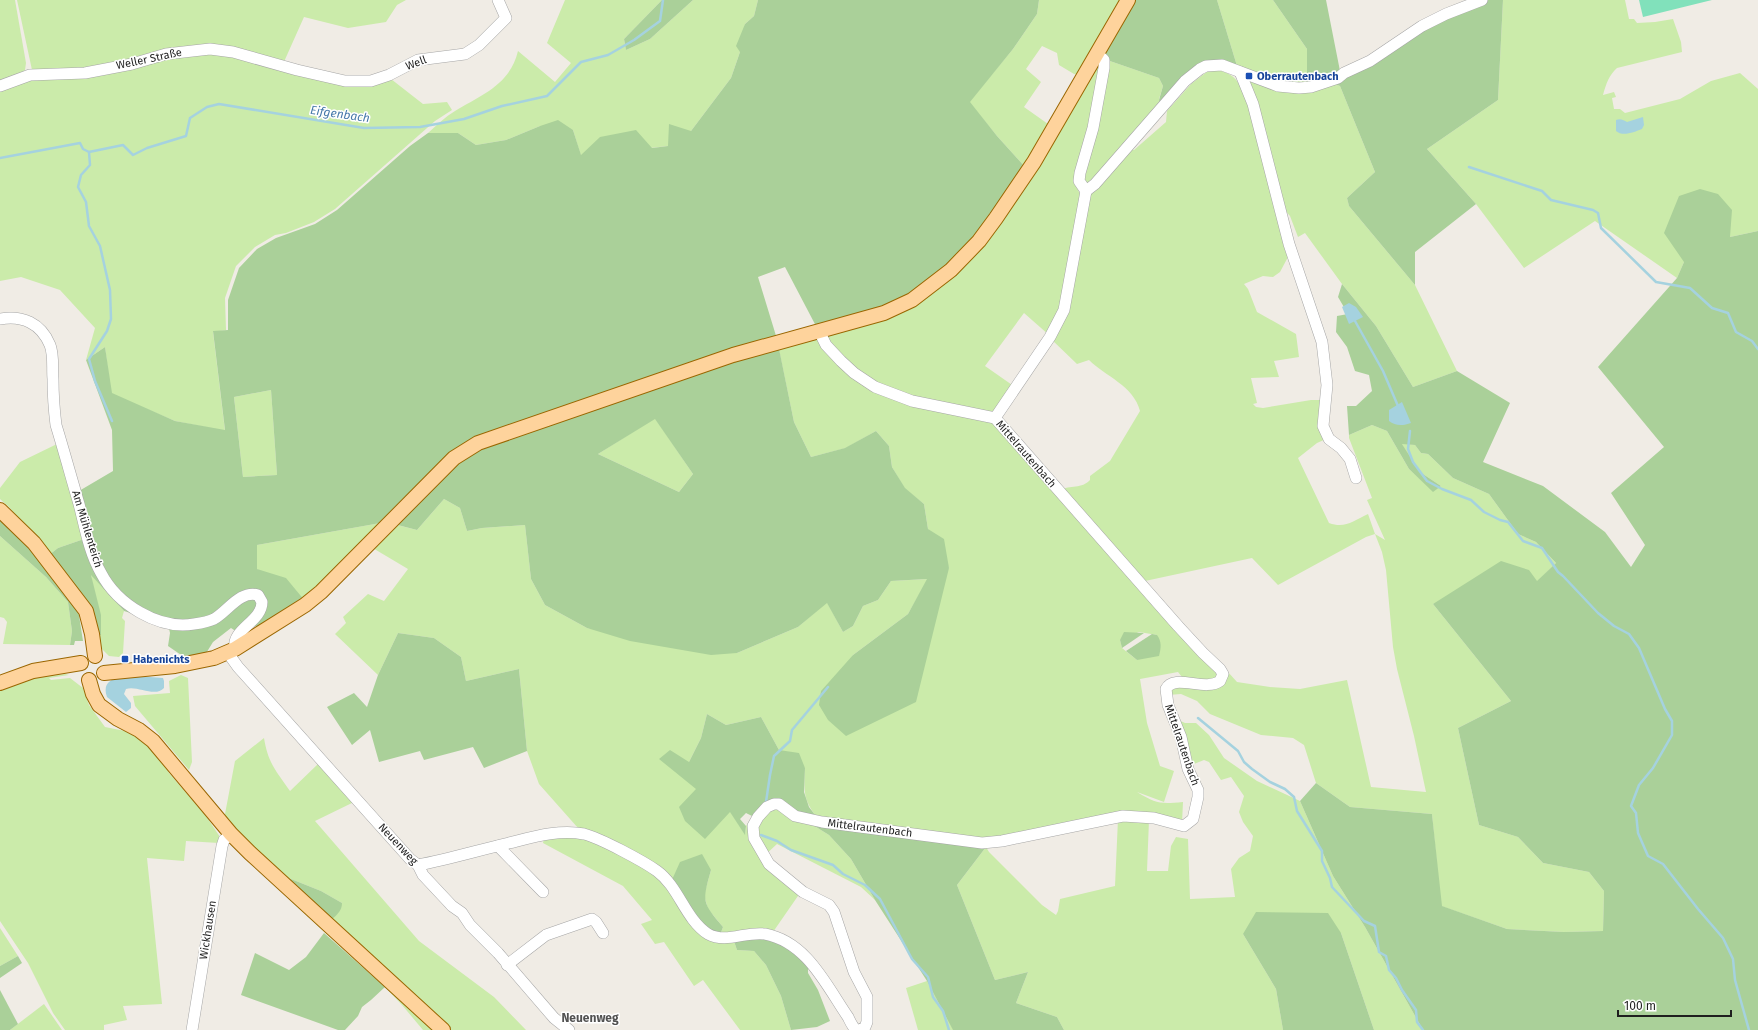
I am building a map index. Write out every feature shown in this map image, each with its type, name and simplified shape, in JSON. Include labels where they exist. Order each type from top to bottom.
[{"type":"main road","points":[[0,683],[22,676],[92,668],[169,667],[214,658],[232,651],[312,600],[454,458],[472,446],[495,436],[733,355],[892,310],[912,300],[951,270],[979,241],[1012,196],[1044,145],[1128,0]]},
{"type":"main road","points":[[0,510],[34,543],[80,605],[92,668],[95,700],[98,705],[122,722],[139,730],[153,741],[231,834],[250,853],[443,1030]]},
{"type":"street","name":"Well","points":[[297,70],[345,82],[371,81],[389,75],[418,60],[465,54],[479,45],[506,18],[498,0]]},
{"type":"street","points":[[995,418],[1050,337],[1064,310],[1068,295],[1086,191],[1095,184],[1182,85],[1200,69],[1214,64],[1222,65],[1278,86],[1299,88],[1310,87],[1338,78],[1344,73],[1370,61],[1422,26],[1446,14],[1482,0]]},
{"type":"street","name":"Weller Straße","points":[[0,86],[30,75],[85,73],[132,64],[166,54],[210,49],[232,52],[297,70]]},
{"type":"street","points":[[1086,191],[1079,181],[1080,173],[1095,122],[1104,68],[1104,60],[1097,53]]},
{"type":"street","points":[[1240,72],[1253,104],[1289,244],[1322,342],[1327,385],[1323,426],[1329,439],[1341,448],[1350,459],[1356,478]]},
{"type":"street","name":"Am Mühlenteich","points":[[0,319],[12,317],[26,320],[42,333],[50,345],[56,425],[89,545],[100,573],[114,593],[135,610],[153,619],[190,625],[206,622],[215,618],[244,595],[258,595],[262,602],[260,610],[238,636],[232,651]]},
{"type":"street","name":"Mittelrautenbach","points":[[819,331],[826,345],[841,361],[854,373],[875,387],[912,402],[995,418],[1178,626],[1222,672],[1222,679],[1213,685],[1176,682],[1171,684],[1166,689],[1168,705],[1181,737],[1188,769],[1198,790],[1193,819],[1184,826],[1154,818],[1124,816],[1002,841],[982,843],[822,822],[795,816],[779,804],[770,805],[758,817],[753,826],[754,838],[770,864],[803,892],[829,905],[834,912],[854,972],[867,997],[867,1022],[865,1027],[860,1030]]},
{"type":"street","name":"Neuenweg","points":[[232,651],[241,671],[410,859],[418,865],[423,875],[452,906],[462,913],[470,925],[498,952],[507,965],[554,1018],[569,1030]]},
{"type":"street","points":[[418,865],[532,837],[564,833],[584,834],[595,838],[647,865],[662,875],[674,890],[692,918],[703,930],[711,935],[724,938],[764,934],[788,943],[804,956],[822,977],[856,1030]]},
{"type":"street","name":"Wickhausen","points":[[192,1030],[222,846],[224,840],[231,834]]},
{"type":"street","points":[[498,846],[543,892]]},
{"type":"street","points":[[507,965],[546,935],[584,921],[592,919],[596,922],[603,933]]},
{"type":"green space","points":[[0,0],[15,0],[26,63],[25,70],[20,74],[0,82]]},
{"type":"green space","points":[[17,0],[406,0],[397,5],[386,22],[348,28],[304,17],[283,64],[210,48],[85,71],[32,70]]},
{"type":"green space","points":[[565,0],[662,0],[624,39],[626,50],[650,39],[693,0],[758,0],[754,16],[745,24],[740,52],[731,78],[691,131],[668,146],[581,156],[573,130],[540,126],[506,140],[476,145],[458,133],[428,133],[451,113],[484,94],[501,81],[514,63],[518,51],[555,82],[571,63],[547,43]]},
{"type":"green space","points":[[662,0],[693,0],[650,39],[626,50],[624,39]]},
{"type":"green space","points":[[758,0],[1039,0],[1037,14],[1013,49],[970,102],[997,136],[1026,168],[975,242],[909,298],[817,328],[785,267],[758,277],[777,339],[794,422],[811,457],[845,448],[876,431],[889,446],[892,467],[905,488],[924,504],[928,529],[944,539],[949,568],[916,702],[846,736],[828,720],[819,705],[821,691],[853,655],[908,614],[927,579],[891,581],[878,600],[863,606],[853,626],[843,632],[827,603],[798,627],[737,653],[711,655],[630,641],[587,628],[545,605],[531,579],[525,525],[482,528],[467,531],[460,508],[444,499],[417,530],[386,522],[257,545],[257,569],[286,578],[305,601],[266,625],[250,627],[237,632],[231,628],[213,642],[205,655],[184,657],[168,646],[170,633],[168,624],[124,611],[91,575],[101,615],[101,635],[95,635],[49,555],[58,548],[84,539],[79,491],[113,471],[112,430],[86,360],[105,347],[112,393],[175,421],[225,430],[213,331],[228,330],[228,300],[239,268],[257,249],[276,238],[315,224],[337,210],[410,146],[428,133],[458,133],[476,145],[506,140],[558,120],[573,130],[581,155],[600,137],[636,130],[652,148],[668,146],[669,124],[691,131],[731,78],[740,52],[736,46],[745,24],[754,16]],"holes":[[[271,390],[277,475],[243,477],[234,397]],[[655,419],[693,474],[679,492],[598,454]]]},
{"type":"green space","points":[[1039,0],[1125,0],[1081,75],[1074,74],[1059,65],[1057,53],[1042,46],[1026,69],[1041,82],[1024,107],[1048,124],[1026,168],[969,102],[1013,49],[1037,14]]},
{"type":"green space","points":[[1133,0],[1217,0],[1237,66],[1209,62],[1160,106],[1159,100],[1163,86],[1159,78],[1107,60],[1102,53]]},
{"type":"green space","points":[[1217,0],[1273,0],[1307,49],[1307,86],[1293,86],[1237,66]]},
{"type":"green space","points":[[1273,0],[1326,0],[1340,71],[1478,0],[1503,0],[1498,100],[1427,149],[1476,204],[1415,252],[1415,285],[1349,206],[1347,198],[1375,172],[1340,86],[1335,84],[1307,86],[1307,49]]},
{"type":"green space","points":[[1503,0],[1625,0],[1629,19],[1634,19],[1637,23],[1673,19],[1681,42],[1682,52],[1617,68],[1608,80],[1603,95],[1614,92],[1616,97],[1612,98],[1614,109],[1620,109],[1625,113],[1680,99],[1711,81],[1740,73],[1758,89],[1758,231],[1730,237],[1684,262],[1677,278],[1595,221],[1524,268],[1476,204],[1427,149],[1498,100]]},
{"type":"green space","points":[[1639,0],[1712,0],[1643,17]]},
{"type":"green space","points":[[210,50],[297,72],[391,79],[423,104],[447,102],[452,110],[435,121],[335,209],[314,222],[286,233],[275,235],[255,247],[236,266],[225,298],[226,330],[213,332],[225,431],[175,421],[111,394],[105,347],[86,360],[95,328],[60,290],[21,277],[0,281],[0,88],[30,78]]},
{"type":"green space","points":[[1107,60],[1159,78],[1163,86],[1159,99],[1160,106],[1088,185],[1082,180]]},
{"type":"green space","points":[[1097,62],[1101,66],[1076,181],[1076,186],[1081,196],[1067,294],[1049,335],[1024,313],[985,366],[1015,387],[993,413],[900,396],[856,371],[824,335],[944,282]]},
{"type":"green space","points":[[1218,70],[1235,78],[1241,87],[1248,104],[1288,257],[1280,272],[1273,277],[1263,276],[1244,284],[1248,289],[1257,312],[1296,334],[1299,357],[1274,361],[1279,377],[1251,378],[1257,403],[1253,404],[1256,407],[1263,408],[1311,400],[1323,400],[1326,439],[1317,443],[1298,458],[1329,523],[1344,525],[1368,514],[1375,534],[1366,537],[1278,585],[1252,558],[1145,581],[1060,490],[1087,483],[1090,480],[1090,476],[1110,461],[1140,411],[1137,402],[1132,395],[1118,382],[1089,360],[1077,364],[1051,339],[1089,195],[1128,149],[1134,150],[1166,122],[1167,111],[1191,84],[1208,71]]},
{"type":"green space","points":[[1246,79],[1263,84],[1335,84],[1340,86],[1375,172],[1347,198],[1349,206],[1415,285],[1457,371],[1413,387],[1376,326],[1342,284],[1305,233],[1298,237],[1290,216],[1282,207]]},
{"type":"green space","points":[[1700,189],[1718,194],[1732,210],[1730,237],[1758,231],[1758,1030],[1423,1030],[1365,927],[1333,876],[1300,801],[1316,783],[1350,807],[1432,814],[1442,906],[1507,929],[1564,932],[1603,931],[1604,891],[1589,872],[1543,863],[1518,837],[1479,825],[1458,728],[1511,701],[1433,604],[1501,561],[1529,570],[1537,581],[1556,563],[1536,542],[1518,534],[1489,494],[1453,478],[1428,454],[1421,453],[1415,445],[1402,444],[1420,472],[1441,486],[1433,492],[1409,469],[1387,431],[1372,425],[1349,435],[1347,406],[1356,406],[1372,391],[1369,375],[1355,371],[1347,347],[1336,332],[1337,316],[1348,314],[1338,297],[1342,284],[1376,326],[1413,387],[1457,371],[1510,403],[1483,462],[1543,486],[1605,532],[1631,567],[1645,545],[1611,493],[1664,447],[1598,367],[1677,278],[1684,262],[1664,233],[1679,196]]},
{"type":"green space","points":[[815,338],[864,382],[992,421],[1219,671],[1216,681],[1182,677],[1178,672],[1140,679],[1147,723],[1160,766],[1174,771],[1164,802],[1137,792],[1154,801],[1169,803],[1183,802],[1182,823],[1154,817],[984,841],[819,820],[807,801],[805,790],[805,768],[779,750],[761,717],[726,725],[707,714],[701,738],[689,762],[730,811],[745,834],[746,826],[758,808],[767,801],[775,798],[783,802],[795,814],[829,835],[851,859],[875,900],[861,887],[777,844],[763,857],[800,893],[773,932],[720,935],[723,927],[708,909],[704,895],[711,870],[671,882],[578,828],[539,784],[527,751],[519,669],[466,681],[461,657],[434,638],[398,633],[378,675],[335,634],[346,623],[343,617],[368,594],[384,601],[408,569],[371,547],[393,524],[417,530],[444,499],[460,508],[467,531],[482,528],[525,525],[531,579],[545,605],[587,628],[737,653],[798,627],[827,602],[843,632],[853,626],[863,606],[878,600],[891,581],[928,579],[908,614],[853,655],[828,720],[949,568],[928,529],[924,504],[905,489],[892,467],[889,446],[876,431],[846,448],[811,457],[794,422],[778,345]],"holes":[[[1139,632],[1157,635],[1137,660],[1122,648],[1120,640]]]},
{"type":"green space","points":[[271,390],[277,475],[243,477],[234,397]]},
{"type":"green space","points":[[655,418],[693,474],[679,492],[598,454]]},
{"type":"green space","points":[[1372,425],[1387,431],[1409,469],[1433,491],[1441,486],[1420,472],[1401,443],[1415,445],[1421,453],[1428,454],[1453,478],[1489,494],[1518,534],[1536,542],[1556,563],[1537,582],[1433,604],[1511,701],[1458,728],[1479,825],[1518,837],[1543,863],[1589,872],[1604,891],[1603,931],[1564,932],[1507,929],[1441,906],[1432,814],[1350,807],[1316,783],[1304,745],[1293,738],[1261,735],[1210,714],[1197,701],[1181,694],[1168,695],[1173,686],[1198,687],[1228,672],[1237,682],[1270,687],[1300,689],[1347,680],[1371,787],[1426,792],[1397,669],[1393,647],[1386,570],[1382,552],[1375,534],[1385,540],[1367,500],[1372,498],[1349,438],[1349,435]]},
{"type":"green space","points":[[57,444],[84,539],[58,548],[49,555],[9,507],[0,499],[0,488],[20,462]]},
{"type":"green space","points":[[0,519],[37,557],[78,609],[83,641],[75,641],[74,645],[70,645],[72,631],[68,602],[46,577],[0,536]]},
{"type":"green space","points":[[386,522],[305,601],[257,569],[257,545]]},
{"type":"green space","points":[[0,536],[46,577],[68,602],[72,631],[70,645],[3,644],[7,622],[4,618],[0,617]]},
{"type":"green space","points":[[91,574],[124,611],[122,618],[125,621],[123,653],[119,657],[109,656],[97,644]]},
{"type":"green space","points":[[1124,632],[1144,633],[1122,648],[1120,640]]},
{"type":"green space","points":[[398,633],[434,638],[461,657],[466,681],[519,669],[527,751],[484,768],[473,747],[424,760],[420,751],[379,762],[370,730],[352,745],[327,707],[354,693],[367,707],[378,675]]},
{"type":"green space","points":[[1152,634],[1157,635],[1160,640],[1161,648],[1159,656],[1137,660],[1126,651]]},
{"type":"green space","points":[[65,674],[69,675],[49,678],[51,680],[70,678],[83,688],[89,705],[105,727],[125,731],[150,746],[162,760],[169,773],[206,816],[220,837],[219,843],[186,841],[184,861],[147,858],[162,1004],[123,1006],[127,1020],[104,1025],[104,1030],[65,1030],[53,1013],[28,963],[0,921],[0,688],[27,679]]},
{"type":"green space","points":[[181,675],[188,678],[192,762],[189,770],[135,706],[133,696],[170,693],[169,681]]},
{"type":"green space","points":[[707,714],[726,725],[761,717],[779,750],[799,753],[805,768],[804,792],[809,807],[822,824],[986,847],[957,885],[995,980],[1028,972],[1016,1003],[1057,1017],[1064,1030],[953,1030],[927,981],[875,900],[851,859],[829,835],[795,814],[783,802],[775,798],[767,801],[752,816],[746,813],[740,819],[746,826],[745,835],[730,812],[705,839],[685,821],[679,807],[696,789],[659,759],[670,750],[689,762],[701,738]]},
{"type":"green space","points":[[1176,719],[1185,723],[1196,723],[1209,735],[1224,758],[1257,781],[1300,801],[1333,876],[1365,927],[1423,1030],[1374,1030],[1341,933],[1243,934],[1276,989],[1283,1030],[1064,1030],[1057,1017],[1016,1003],[1028,972],[995,980],[957,885],[986,847],[989,852],[1042,905],[1056,915],[1060,899],[1115,886],[1118,819],[1149,820],[1147,871],[1168,871],[1171,846],[1176,837],[1188,839],[1190,899],[1235,897],[1231,869],[1239,858],[1250,851],[1253,836],[1243,822],[1239,812],[1244,796],[1231,777],[1221,780],[1209,762],[1204,760],[1189,766]]},
{"type":"green space","points":[[264,738],[270,760],[290,791],[318,764],[354,802],[315,821],[419,941],[494,997],[526,1030],[447,1030],[327,920],[342,903],[321,891],[291,879],[286,882],[223,819],[235,761]]},
{"type":"green space","points":[[579,835],[656,872],[687,914],[734,941],[737,950],[754,951],[766,965],[781,996],[791,1030],[740,1030],[703,980],[694,986],[664,942],[655,944],[641,924],[652,920],[623,886],[543,843],[544,837]]},
{"type":"green space","points":[[232,843],[437,1030],[423,1030],[385,987],[292,902]]},
{"type":"green space","points":[[702,854],[711,870],[706,889],[706,901],[711,912],[723,927],[720,935],[705,928],[671,882],[680,862]]},
{"type":"green space","points":[[291,879],[321,891],[342,903],[339,912],[332,919],[286,882]]},
{"type":"green space","points":[[1256,912],[1328,913],[1341,933],[1374,1030],[1283,1030],[1276,989],[1243,934]]},
{"type":"green space","points":[[0,928],[18,956],[0,966]]},
{"type":"green space","points":[[324,933],[385,987],[362,1007],[358,1016],[345,1030],[338,1030],[241,995],[255,953],[289,970],[306,957]]},
{"type":"green space","points":[[762,937],[785,945],[808,963],[808,973],[818,990],[830,1021],[817,1027],[791,1030],[781,996],[766,965],[754,951],[737,950],[734,941]]},
{"type":"green space","points":[[18,956],[22,963],[0,978],[0,966]]},
{"type":"green space","points":[[927,981],[953,1030],[918,1030],[906,988]]},
{"type":"green space","points":[[0,990],[18,1024],[10,1030],[0,1030]]},
{"type":"green space","points":[[44,1004],[62,1030],[10,1030]]},
{"type":"water","points":[[1643,117],[1644,125],[1642,129],[1625,134],[1616,131],[1617,119],[1627,122]]},
{"type":"water","points":[[1349,303],[1356,307],[1363,317],[1349,324],[1342,307]]},
{"type":"water","points":[[1402,402],[1411,423],[1396,425],[1389,421],[1389,410]]},
{"type":"water","points":[[137,676],[163,678],[164,688],[156,692],[130,688],[126,689],[124,694],[131,703],[131,708],[126,712],[107,697],[107,685],[114,679]]},
{"type":"waterway","name":"Eifgenbach","points":[[0,158],[80,143],[83,149],[89,152],[123,145],[133,155],[147,148],[186,136],[190,118],[207,107],[219,104],[364,128],[420,127],[464,119],[502,106],[547,96],[581,62],[608,55],[634,40],[660,21],[663,0]]},
{"type":"waterway","points":[[89,152],[90,165],[81,175],[78,187],[86,202],[89,226],[100,246],[110,290],[111,319],[107,331],[89,359],[95,381],[112,421]]},
{"type":"waterway","points":[[1469,167],[1542,191],[1551,200],[1593,210],[1598,213],[1601,228],[1656,282],[1690,288],[1712,308],[1728,313],[1736,332],[1752,341],[1758,349]]},
{"type":"waterway","points":[[1355,321],[1383,371],[1398,406]]},
{"type":"waterway","points":[[1410,431],[1408,449],[1413,462],[1427,481],[1442,489],[1471,500],[1484,512],[1500,520],[1508,522],[1523,541],[1542,548],[1558,572],[1598,613],[1614,626],[1629,634],[1639,648],[1665,709],[1672,721],[1672,735],[1653,768],[1639,785],[1631,806],[1636,813],[1638,833],[1648,856],[1663,864],[1723,938],[1733,959],[1735,980],[1749,1030]]},
{"type":"waterway","points":[[764,804],[766,802],[774,756],[790,741],[792,730],[828,687]]},
{"type":"waterway","points":[[1198,718],[1238,751],[1244,762],[1252,769],[1270,782],[1285,789],[1294,797],[1297,811],[1322,851],[1322,861],[1330,878],[1332,887],[1364,921],[1375,926],[1379,952],[1386,956],[1389,970],[1396,978],[1402,990],[1416,1010],[1417,1022],[1423,1030]]},
{"type":"waterway","points":[[761,835],[777,841],[791,850],[833,865],[843,874],[865,885],[880,899],[912,959],[928,977],[933,997],[943,1011],[949,1030]]},
{"type":"place","name":"Oberrautenbach","points":[[1249,76]]},
{"type":"place","name":"Habenichts","points":[[125,659]]},
{"type":"district","name":"Neuenweg","points":[[590,1018]]}]
